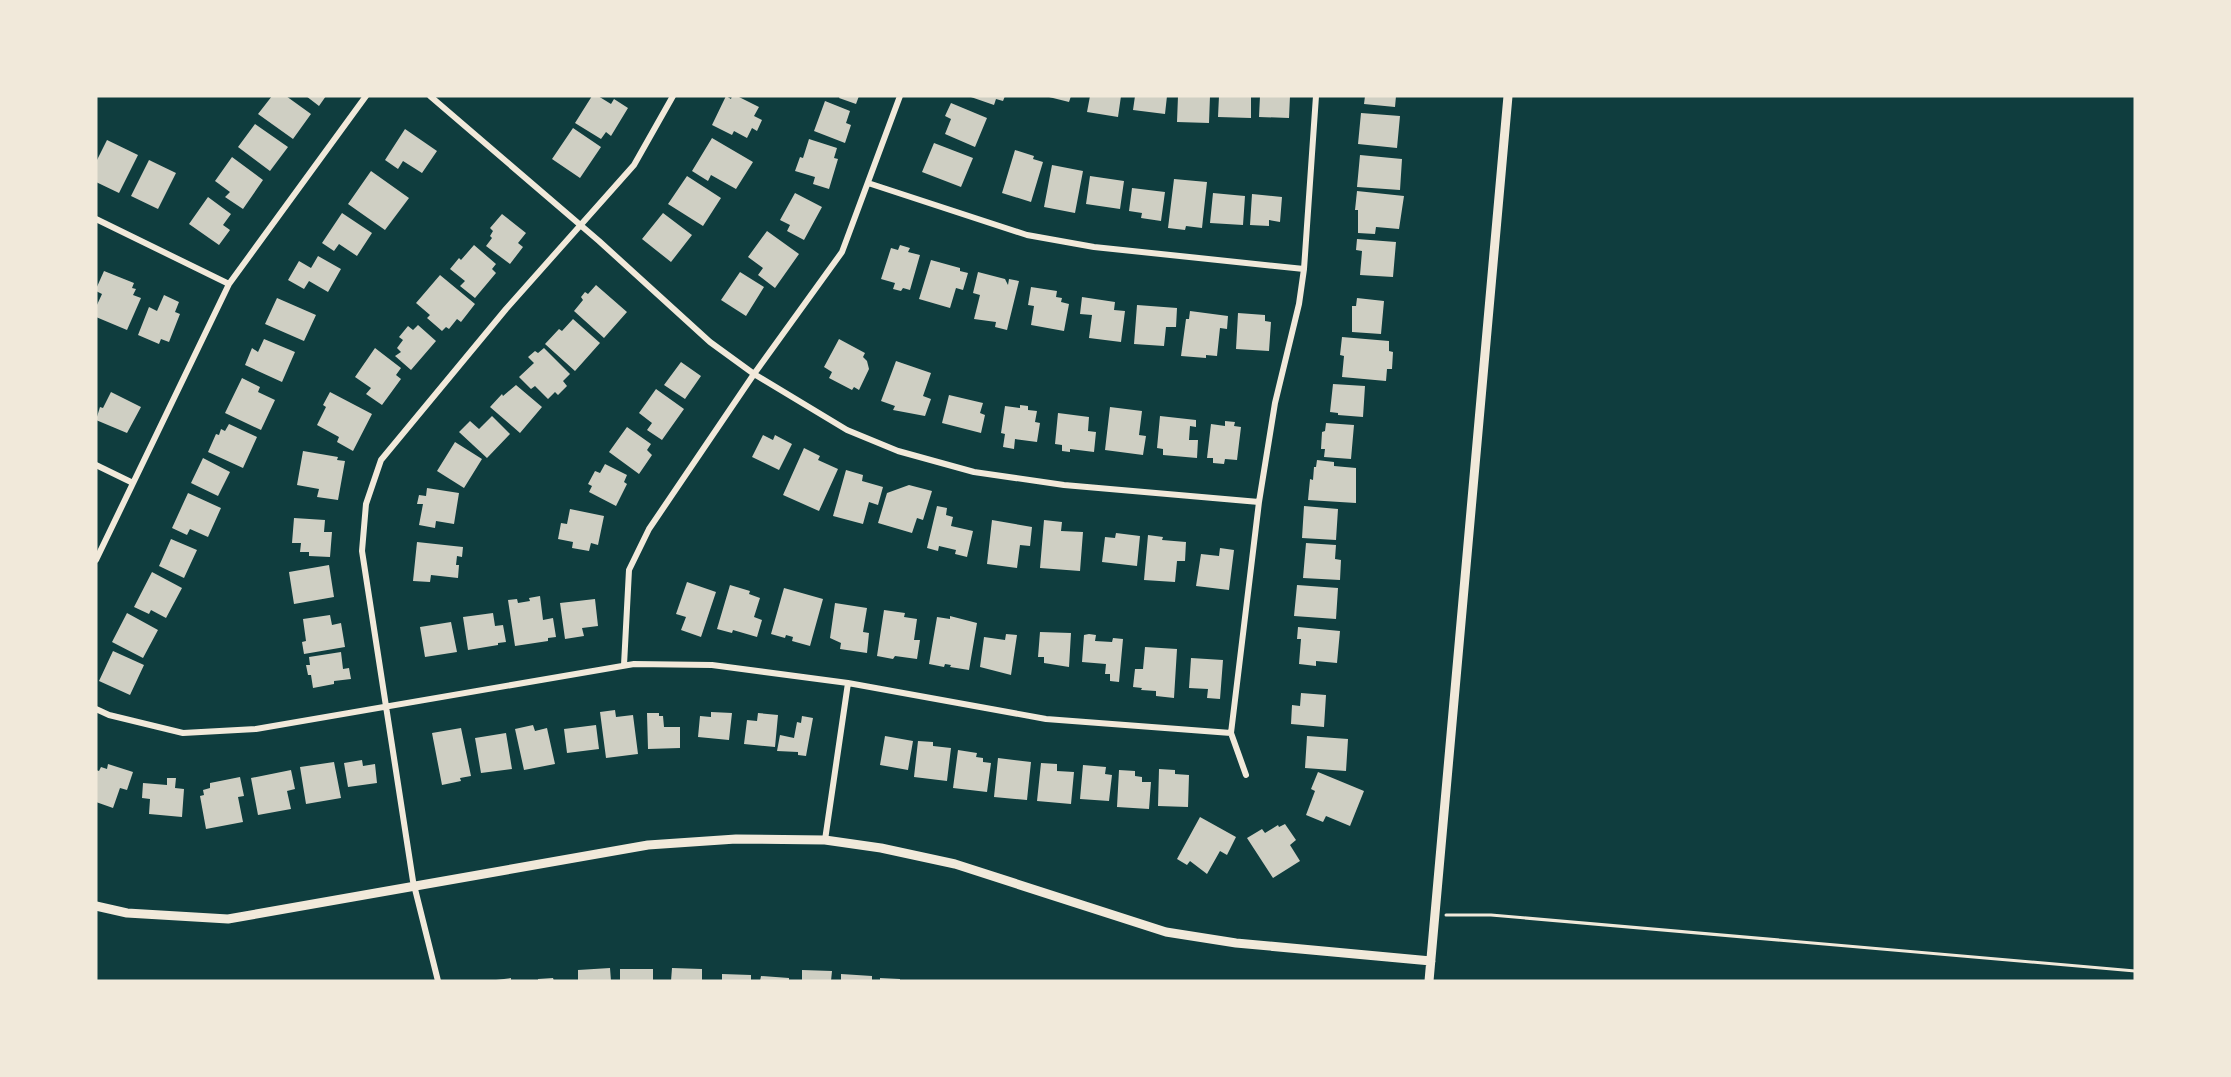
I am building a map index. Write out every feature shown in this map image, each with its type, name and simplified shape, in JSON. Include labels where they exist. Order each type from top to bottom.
[{"type":"street","points":[[96,560],[229,284],[366,96]]},
{"type":"street","points":[[430,96],[711,342],[754,374],[847,430],[898,451],[974,472],[1064,485],[1260,502]]},
{"type":"street","points":[[438,981],[415,886],[362,551],[366,504],[381,460],[507,309],[634,165],[673,96]]},
{"type":"street","points":[[624,665],[629,570],[649,529],[754,374],[842,252],[900,96]]},
{"type":"street","points":[[1246,775],[1231,733],[1275,403],[1299,304],[1304,269],[1316,96]]},
{"type":"street","points":[[1430,981],[1508,96]]},
{"type":"street","points":[[868,183],[1027,235],[1094,247],[1304,269]]},
{"type":"street","points":[[96,219],[229,284]]},
{"type":"street","points":[[96,465],[133,483]]},
{"type":"street","points":[[96,709],[109,715],[183,733],[256,729],[624,665],[712,665],[848,682],[1046,718],[1231,733]]},
{"type":"street","points":[[825,840],[848,682]]},
{"type":"street","points":[[96,906],[127,914],[228,919],[648,845],[736,838],[825,840],[881,848],[955,864],[1166,932],[1236,942],[1431,961]]},
{"type":"path","points":[[1436,915],[1491,915],[2135,971]]},
{"type":"building","points":[[272,96],[286,96],[311,114],[293,139],[258,114]]},
{"type":"building","points":[[306,96],[326,96],[319,106]]},
{"type":"building","points":[[592,96],[598,96],[611,104],[614,99],[628,108],[611,136],[606,132],[601,139],[575,123]]},
{"type":"building","points":[[726,96],[731,99],[732,96],[737,96],[759,107],[754,116],[762,120],[757,131],[752,128],[747,138],[734,131],[732,135],[712,125]]},
{"type":"building","points":[[840,96],[859,96],[856,104],[839,98]]},
{"type":"building","points":[[968,96],[1005,96],[1003,101],[996,99],[994,105]]},
{"type":"building","points":[[1045,96],[1071,96],[1069,102]]},
{"type":"building","points":[[1090,96],[1121,96],[1118,117],[1087,112]]},
{"type":"building","points":[[1135,96],[1167,96],[1165,114],[1133,110]]},
{"type":"building","points":[[1178,96],[1210,96],[1209,123],[1177,122]]},
{"type":"building","points":[[1219,96],[1251,96],[1251,118],[1218,117]]},
{"type":"building","points":[[1260,96],[1290,96],[1289,118],[1259,117]]},
{"type":"building","points":[[1365,96],[1396,96],[1395,107],[1364,104]]},
{"type":"building","points":[[825,101],[850,111],[846,123],[851,125],[845,143],[814,131]]},
{"type":"building","points":[[951,103],[987,118],[975,147],[945,134],[951,119],[945,116]]},
{"type":"building","points":[[1361,113],[1400,116],[1397,148],[1358,144]]},
{"type":"building","points":[[255,124],[288,147],[270,171],[238,147]]},
{"type":"building","points":[[573,128],[601,147],[580,178],[552,159]]},
{"type":"building","points":[[405,129],[437,151],[422,173],[403,161],[398,169],[385,160]]},
{"type":"building","points":[[712,138],[753,162],[736,189],[711,175],[708,181],[692,171]]},
{"type":"building","points":[[809,139],[837,148],[834,158],[838,159],[829,189],[813,184],[815,177],[795,171],[800,157],[803,158]]},
{"type":"building","points":[[107,140],[138,155],[119,193],[96,182],[96,162]]},
{"type":"building","points":[[934,143],[973,158],[961,187],[922,172]]},
{"type":"building","points":[[1015,150],[1034,156],[1033,159],[1043,162],[1031,202],[1002,193]]},
{"type":"building","points":[[1360,155],[1402,159],[1400,190],[1357,187]]},
{"type":"building","points":[[232,157],[263,180],[243,209],[225,197],[230,192],[215,181]]},
{"type":"building","points":[[149,160],[176,173],[158,209],[131,196]]},
{"type":"building","points":[[1052,165],[1083,171],[1075,213],[1044,207]]},
{"type":"building","points":[[371,171],[409,198],[385,230],[348,204]]},
{"type":"building","points":[[687,176],[721,198],[703,226],[668,204]]},
{"type":"building","points":[[1090,176],[1124,181],[1120,209],[1086,204]]},
{"type":"building","points":[[1174,179],[1207,182],[1202,228],[1186,226],[1185,230],[1168,228]]},
{"type":"building","points":[[1132,188],[1165,192],[1161,221],[1141,218],[1142,213],[1129,211]]},
{"type":"building","points":[[1357,191],[1404,196],[1399,229],[1376,227],[1375,234],[1358,233],[1358,210],[1355,210]]},
{"type":"building","points":[[795,193],[822,207],[804,240],[787,231],[790,225],[780,220]]},
{"type":"building","points":[[1213,193],[1245,196],[1243,225],[1210,223]]},
{"type":"building","points":[[1252,194],[1282,197],[1280,222],[1269,220],[1269,226],[1250,225]]},
{"type":"building","points":[[208,197],[231,214],[223,225],[230,230],[219,245],[189,224]]},
{"type":"building","points":[[342,213],[372,233],[357,256],[339,244],[334,251],[322,243]]},
{"type":"building","points":[[663,213],[692,235],[671,262],[642,239]]},
{"type":"building","points":[[502,214],[526,233],[518,243],[523,247],[510,264],[486,246],[492,238],[490,236],[493,231],[490,228]]},
{"type":"building","points":[[767,231],[799,254],[775,288],[758,275],[763,268],[748,257]]},
{"type":"building","points":[[1357,239],[1396,242],[1393,277],[1360,275],[1362,251],[1356,250]]},
{"type":"building","points":[[474,245],[496,264],[492,269],[496,273],[475,298],[460,286],[465,281],[450,269]]},
{"type":"building","points":[[900,245],[910,248],[908,252],[920,255],[910,290],[893,289],[895,283],[881,279],[891,248],[898,250]]},
{"type":"building","points":[[318,256],[341,269],[328,292],[309,281],[304,289],[288,280],[299,261],[311,268]]},
{"type":"building","points":[[931,260],[960,268],[960,271],[968,273],[963,290],[956,288],[950,308],[919,299]]},
{"type":"building","points":[[104,271],[134,283],[132,288],[136,289],[133,295],[141,298],[127,330],[96,317],[96,307],[102,294],[96,289]]},
{"type":"building","points":[[740,272],[764,287],[746,316],[721,300]]},
{"type":"building","points":[[978,272],[1005,279],[1008,285],[1009,279],[1019,281],[1007,330],[995,327],[996,322],[974,319],[980,295],[973,293]]},
{"type":"building","points":[[440,275],[475,304],[461,322],[457,319],[449,329],[446,327],[442,331],[427,318],[430,315],[416,303]]},
{"type":"building","points":[[596,285],[627,312],[604,338],[574,311],[583,300],[581,297],[585,292],[588,294]]},
{"type":"building","points":[[1031,287],[1057,291],[1056,297],[1062,298],[1061,302],[1069,304],[1064,331],[1031,325],[1034,306],[1028,305]]},
{"type":"building","points":[[164,295],[179,302],[175,312],[180,314],[169,342],[161,339],[159,344],[138,335],[149,307],[157,311]]},
{"type":"building","points":[[1082,297],[1115,302],[1114,310],[1125,311],[1121,342],[1089,338],[1092,315],[1080,314]]},
{"type":"building","points":[[277,298],[316,315],[304,341],[265,324]]},
{"type":"building","points":[[1357,298],[1384,301],[1381,334],[1352,332],[1352,306],[1356,306]]},
{"type":"building","points":[[1137,305],[1177,308],[1176,327],[1166,327],[1164,346],[1134,344]]},
{"type":"building","points":[[1190,311],[1228,316],[1227,329],[1220,328],[1217,356],[1206,355],[1206,358],[1181,356],[1186,319],[1189,319]]},
{"type":"building","points":[[1238,313],[1265,315],[1265,321],[1271,322],[1269,351],[1236,349]]},
{"type":"building","points":[[573,319],[600,343],[575,371],[545,344],[559,329],[562,331]]},
{"type":"building","points":[[418,325],[436,341],[411,370],[395,356],[401,352],[397,348],[403,340],[399,337],[408,326],[413,330]]},
{"type":"building","points":[[1342,337],[1389,341],[1389,351],[1393,352],[1392,369],[1387,369],[1386,381],[1342,377],[1344,356],[1340,355]]},
{"type":"building","points":[[264,339],[295,352],[282,382],[245,365],[252,348],[258,352]]},
{"type":"building","points":[[839,339],[865,353],[863,357],[869,369],[859,390],[854,387],[852,390],[829,378],[832,372],[824,367]]},
{"type":"building","points":[[375,348],[401,368],[396,375],[401,379],[382,405],[366,394],[371,388],[355,377]]},
{"type":"building","points":[[544,348],[570,374],[563,381],[567,386],[558,395],[555,392],[548,399],[535,386],[531,389],[519,377],[534,363],[528,357]]},
{"type":"building","points":[[896,361],[931,373],[923,396],[931,399],[925,416],[893,410],[895,406],[881,401]]},
{"type":"building","points":[[681,362],[701,376],[685,399],[664,385]]},
{"type":"building","points":[[242,378],[260,387],[258,392],[275,400],[261,430],[225,413]]},
{"type":"building","points":[[1333,384],[1365,386],[1363,417],[1330,412]]},
{"type":"building","points":[[516,385],[542,407],[520,433],[490,407],[502,394],[503,396]]},
{"type":"building","points":[[656,389],[684,409],[662,440],[647,430],[652,423],[639,413]]},
{"type":"building","points":[[111,392],[141,407],[127,433],[96,420],[100,407],[103,408]]},
{"type":"building","points":[[330,392],[372,414],[353,451],[337,442],[339,437],[317,425]]},
{"type":"building","points":[[949,395],[983,403],[980,413],[985,415],[981,433],[942,423]]},
{"type":"building","points":[[1020,405],[1028,406],[1028,410],[1037,411],[1035,422],[1040,423],[1037,442],[1015,439],[1014,449],[1003,447],[1005,434],[1001,433],[1005,406],[1020,408]]},
{"type":"building","points":[[1110,407],[1142,411],[1139,435],[1146,436],[1143,455],[1105,450]]},
{"type":"building","points":[[1058,413],[1089,417],[1088,431],[1096,432],[1094,452],[1070,449],[1070,452],[1062,451],[1062,445],[1055,444]]},
{"type":"building","points":[[492,416],[510,434],[487,458],[459,432],[470,421],[479,429]]},
{"type":"building","points":[[1160,416],[1196,420],[1196,427],[1190,426],[1189,440],[1198,440],[1197,458],[1163,455],[1163,449],[1157,448]]},
{"type":"building","points":[[1225,421],[1235,422],[1234,426],[1241,427],[1237,460],[1225,459],[1224,464],[1213,463],[1213,458],[1207,458],[1211,424],[1225,426]]},
{"type":"building","points":[[1326,423],[1354,425],[1351,459],[1324,457],[1325,449],[1321,449],[1322,432],[1325,431]]},
{"type":"building","points":[[229,424],[257,437],[243,468],[208,452],[216,434],[219,435],[221,429],[225,431]]},
{"type":"building","points":[[627,427],[651,444],[647,450],[652,455],[639,474],[609,452]]},
{"type":"building","points":[[763,435],[773,440],[775,435],[792,444],[779,470],[752,457]]},
{"type":"building","points":[[455,442],[482,459],[464,488],[437,471]]},
{"type":"building","points":[[804,448],[820,456],[818,460],[838,469],[819,511],[783,495]]},
{"type":"building","points":[[303,451],[338,457],[337,460],[345,461],[338,500],[317,497],[319,489],[297,485]]},
{"type":"building","points":[[203,458],[230,472],[218,496],[191,483]]},
{"type":"building","points":[[1317,460],[1334,462],[1334,466],[1356,468],[1356,503],[1308,500],[1310,479],[1313,480]]},
{"type":"building","points":[[605,464],[627,475],[624,482],[627,484],[616,506],[589,492],[592,486],[588,484],[595,471],[600,473]]},
{"type":"building","points":[[846,470],[863,475],[862,481],[883,487],[878,505],[869,502],[863,524],[833,516]]},
{"type":"building","points":[[909,485],[932,491],[923,520],[917,518],[912,533],[878,523],[887,493]]},
{"type":"building","points":[[427,488],[459,493],[454,524],[436,521],[435,528],[419,525],[423,504],[417,504],[419,495],[426,496]]},
{"type":"building","points":[[188,493],[221,508],[208,537],[190,529],[187,535],[172,528]]},
{"type":"building","points":[[937,506],[947,508],[946,515],[953,517],[951,526],[973,531],[967,557],[955,554],[956,550],[939,546],[938,551],[927,548]]},
{"type":"building","points":[[1304,506],[1338,509],[1336,540],[1302,538]]},
{"type":"building","points":[[570,509],[604,516],[598,545],[591,543],[589,551],[572,548],[573,542],[558,539],[561,523],[567,524]]},
{"type":"building","points":[[294,518],[325,520],[324,532],[332,532],[330,557],[309,556],[309,552],[300,552],[301,543],[292,543]]},
{"type":"building","points":[[992,520],[1032,527],[1030,546],[1020,545],[1017,568],[987,564]]},
{"type":"building","points":[[1044,520],[1062,522],[1061,531],[1083,532],[1080,571],[1040,568]]},
{"type":"building","points":[[1116,533],[1140,536],[1137,566],[1102,562],[1105,537],[1115,538]]},
{"type":"building","points":[[1148,535],[1163,537],[1162,540],[1186,542],[1185,561],[1177,561],[1175,582],[1144,580]]},
{"type":"building","points":[[171,539],[197,550],[184,578],[159,566]]},
{"type":"building","points":[[417,542],[463,547],[462,557],[457,556],[458,578],[431,575],[430,582],[413,581]]},
{"type":"building","points":[[1306,543],[1336,545],[1335,559],[1341,560],[1340,580],[1303,578]]},
{"type":"building","points":[[1220,548],[1234,550],[1229,590],[1196,586],[1201,554],[1219,556]]},
{"type":"building","points":[[329,565],[334,597],[294,604],[289,572]]},
{"type":"building","points":[[152,572],[182,588],[166,618],[151,610],[149,614],[134,607]]},
{"type":"building","points":[[687,582],[716,592],[701,637],[681,630],[686,617],[676,614]]},
{"type":"building","points":[[730,585],[750,591],[749,594],[760,598],[754,617],[762,620],[757,637],[733,630],[732,633],[717,629]]},
{"type":"building","points":[[1297,585],[1338,588],[1336,619],[1294,616]]},
{"type":"building","points":[[784,588],[823,599],[810,646],[792,641],[793,637],[786,635],[785,638],[771,634]]},
{"type":"building","points":[[540,596],[543,620],[553,618],[556,637],[548,638],[548,641],[515,646],[508,600],[517,599],[518,603]]},
{"type":"building","points":[[595,599],[598,626],[582,628],[584,636],[565,639],[560,603]]},
{"type":"building","points":[[835,603],[867,608],[863,632],[869,633],[867,653],[840,649],[841,643],[830,638]]},
{"type":"building","points":[[884,610],[905,613],[904,617],[917,619],[914,640],[920,640],[917,659],[877,656]]},
{"type":"building","points":[[127,613],[158,630],[143,658],[112,642]]},
{"type":"building","points":[[493,613],[495,626],[503,625],[506,642],[468,650],[463,617]]},
{"type":"building","points":[[330,615],[332,625],[341,623],[345,647],[304,654],[302,642],[306,641],[303,619]]},
{"type":"building","points":[[950,616],[977,623],[969,670],[945,664],[944,667],[929,664],[937,617],[950,619]]},
{"type":"building","points":[[451,622],[457,652],[425,657],[420,627]]},
{"type":"building","points":[[1298,627],[1340,631],[1337,663],[1316,661],[1316,666],[1299,664],[1301,639],[1297,639]]},
{"type":"building","points":[[1040,632],[1071,633],[1069,667],[1044,663],[1044,657],[1038,657]]},
{"type":"building","points":[[1006,634],[1017,635],[1011,675],[980,667],[984,637],[1005,640]]},
{"type":"building","points":[[1084,635],[1096,635],[1095,641],[1112,642],[1113,638],[1123,639],[1119,682],[1110,681],[1110,674],[1105,674],[1106,664],[1082,662]]},
{"type":"building","points":[[1145,647],[1177,649],[1174,698],[1156,696],[1156,691],[1133,687],[1135,669],[1143,669]]},
{"type":"building","points":[[113,651],[144,665],[130,695],[99,681]]},
{"type":"building","points":[[341,652],[343,669],[349,668],[351,679],[334,681],[334,684],[313,688],[311,675],[308,675],[306,665],[310,665],[309,657]]},
{"type":"building","points":[[1191,658],[1223,660],[1220,699],[1207,698],[1208,689],[1189,688]]},
{"type":"building","points":[[1301,693],[1326,695],[1324,727],[1291,724],[1292,705],[1300,706]]},
{"type":"building","points":[[615,710],[616,717],[633,715],[638,754],[606,758],[600,712]]},
{"type":"building","points":[[711,712],[732,713],[729,740],[698,737],[700,716],[711,717]]},
{"type":"building","points":[[647,713],[659,713],[659,716],[663,716],[664,727],[680,727],[680,748],[648,749]]},
{"type":"building","points":[[758,713],[778,715],[775,747],[744,744],[747,720],[757,721]]},
{"type":"building","points":[[802,716],[813,718],[806,756],[798,755],[798,752],[777,751],[780,735],[794,738],[797,722],[801,723]]},
{"type":"building","points":[[533,725],[535,731],[547,728],[555,764],[524,770],[515,729]]},
{"type":"building","points":[[596,725],[599,749],[567,753],[564,729]]},
{"type":"building","points":[[461,728],[471,776],[460,778],[461,781],[442,785],[432,733]]},
{"type":"building","points":[[506,733],[512,769],[481,773],[475,738]]},
{"type":"building","points":[[885,736],[913,741],[908,770],[880,765]]},
{"type":"building","points":[[1307,736],[1348,739],[1346,771],[1305,768]]},
{"type":"building","points":[[918,741],[933,742],[933,746],[951,748],[947,781],[914,777]]},
{"type":"building","points":[[958,750],[977,753],[976,757],[983,758],[983,762],[991,763],[987,792],[953,788]]},
{"type":"building","points":[[998,758],[1031,762],[1027,800],[994,797]]},
{"type":"building","points":[[362,760],[363,766],[375,764],[377,783],[348,787],[344,763]]},
{"type":"building","points":[[334,762],[341,798],[306,804],[300,767]]},
{"type":"building","points":[[1041,763],[1057,764],[1057,771],[1074,772],[1071,804],[1037,801]]},
{"type":"building","points":[[108,764],[133,772],[127,790],[120,788],[113,808],[96,802],[96,770],[99,771],[101,767],[107,769]]},
{"type":"building","points":[[1083,765],[1106,767],[1105,774],[1112,775],[1109,801],[1080,799]]},
{"type":"building","points":[[1159,769],[1175,770],[1175,774],[1189,775],[1188,807],[1158,806]]},
{"type":"building","points":[[291,770],[295,789],[287,791],[291,809],[258,815],[251,778]]},
{"type":"building","points":[[1119,770],[1135,771],[1135,776],[1142,777],[1142,782],[1151,782],[1149,809],[1117,807]]},
{"type":"building","points":[[1318,772],[1364,791],[1350,826],[1326,816],[1323,822],[1306,815],[1315,791],[1311,789]]},
{"type":"building","points":[[240,777],[244,796],[238,797],[243,822],[206,829],[200,796],[204,795],[203,790],[210,788],[210,783]]},
{"type":"building","points":[[167,778],[176,778],[175,788],[184,789],[182,817],[149,814],[150,799],[142,798],[143,783],[167,785]]},
{"type":"building","points":[[1200,817],[1236,837],[1227,855],[1220,851],[1207,874],[1190,861],[1187,865],[1177,859]]},
{"type":"building","points":[[1285,824],[1296,840],[1290,845],[1300,861],[1273,878],[1247,838],[1262,829],[1265,833],[1278,825],[1279,827]]},
{"type":"building","points":[[610,968],[611,981],[578,981],[578,970]]},
{"type":"building","points":[[672,968],[702,969],[702,981],[671,981]]},
{"type":"building","points":[[620,969],[653,969],[653,981],[620,981]]},
{"type":"building","points":[[802,970],[832,971],[831,981],[802,981]]},
{"type":"building","points":[[722,974],[751,975],[751,981],[722,981]]},
{"type":"building","points":[[841,974],[872,976],[872,981],[841,981]]},
{"type":"building","points":[[761,976],[789,978],[789,981],[760,981]]},
{"type":"building","points":[[511,978],[511,981],[496,981],[496,980]]},
{"type":"building","points":[[553,978],[554,981],[538,981],[538,979]]},
{"type":"building","points":[[880,978],[900,979],[900,981],[880,981]]}]
